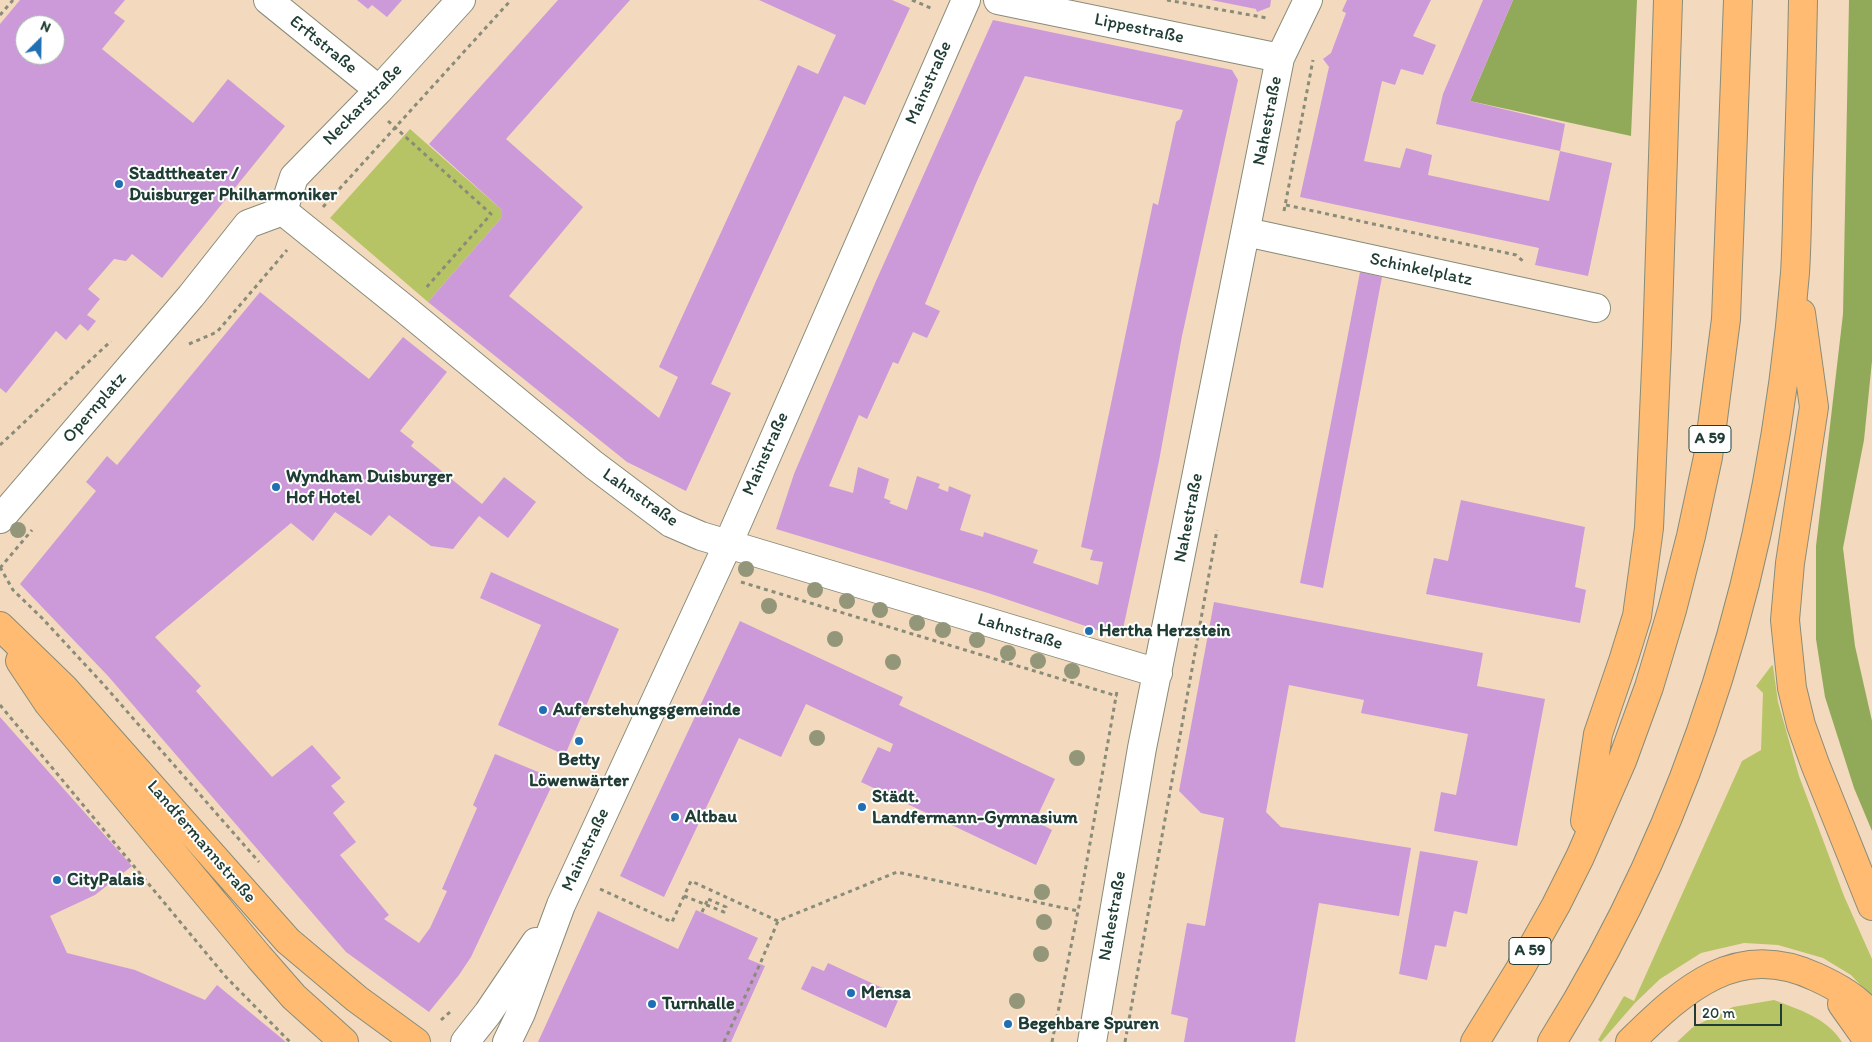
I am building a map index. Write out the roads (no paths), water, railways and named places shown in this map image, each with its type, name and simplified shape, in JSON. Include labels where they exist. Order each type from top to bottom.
[{"type":"main road","points":[[1580,857],[1598,734],[1637,616],[1649,528],[1668,0]]},
{"type":"main road","name":"A 59","points":[[1475,1042],[1520,969],[1580,857],[1622,761],[1649,687],[1691,536],[1708,457],[1726,319],[1738,0]]},
{"type":"main road","points":[[1552,1042],[1583,993],[1632,899],[1678,795],[1723,668],[1752,557],[1773,456],[1795,272],[1804,0]]},
{"type":"main road","points":[[1795,272],[1814,407],[1790,563],[1785,620],[1792,688],[1801,724],[1815,764],[1872,906]]},
{"type":"main road","name":"Landfermannstraße","points":[[0,626],[64,688],[288,941],[357,999],[416,1042]]},
{"type":"main road","name":"Landfermannstraße","points":[[0,632],[48,703],[259,957],[294,997],[344,1042]]},
{"type":"main road","points":[[1630,1042],[1674,1000],[1698,984],[1726,970],[1754,964],[1772,965],[1805,972],[1819,978],[1845,992],[1865,1007],[1872,1016]]},
{"type":"main road","points":[[1819,978],[1850,1012],[1869,1042]]},
{"type":"street","name":"Erftstraße","points":[[268,0],[379,90]]},
{"type":"street","name":"Neckarstraße","points":[[282,211],[294,177],[379,90],[461,0]]},
{"type":"street","name":"Mainstraße","points":[[507,1042],[521,1013],[560,906],[728,544],[966,0]]},
{"type":"street","name":"Lippestraße","points":[[998,0],[1280,58]]},
{"type":"street","name":"Nahestraße","points":[[1092,1042],[1142,748],[1280,58],[1308,0]]},
{"type":"street","name":"Lahnstraße","points":[[282,211],[406,310],[594,465],[671,523],[701,536],[1158,673]]},
{"type":"street","name":"Opernplatz","points":[[0,519],[191,296],[248,224],[282,211]]},
{"type":"street","name":"Schinkelplatz","points":[[1246,232],[1596,308]]},
{"type":"street","name":"Mainstraße","points":[[469,1038],[560,906]]},
{"type":"place","name":"Stadttheater / Duisburger Philharmoniker","points":[[119,184]]},
{"type":"place","name":"Wyndham Duisburger Hof Hotel","points":[[276,487]]},
{"type":"place","name":"Hertha Herzstein","points":[[1089,631]]},
{"type":"place","name":"Auferstehungsgemeinde","points":[[543,710]]},
{"type":"place","name":"Betty Löwenwärter","points":[[579,741]]},
{"type":"place","name":"Städt. Landfermann-Gymnasium","points":[[862,807]]},
{"type":"place","name":"Altbau","points":[[675,817]]},
{"type":"place","name":"CityPalais","points":[[57,880]]},
{"type":"place","name":"Mensa","points":[[851,993]]},
{"type":"place","name":"Turnhalle","points":[[652,1004]]},
{"type":"place","name":"Begehbare Spuren","points":[[1008,1024]]}]
